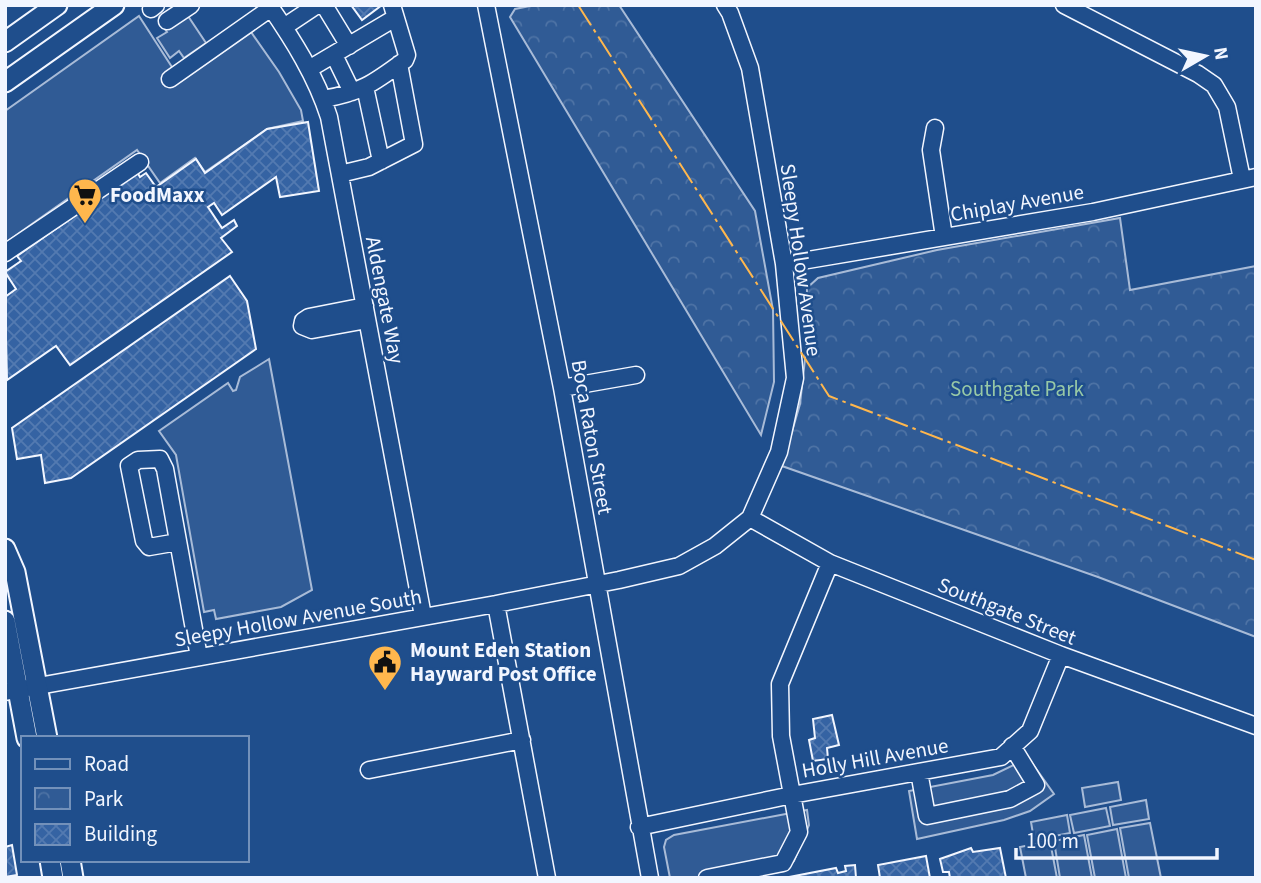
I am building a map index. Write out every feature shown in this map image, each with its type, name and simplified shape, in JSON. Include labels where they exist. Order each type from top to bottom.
[{"type":"main road","points":[[5,42],[57,5]]},
{"type":"main road","points":[[5,82],[114,5]]},
{"type":"main road","points":[[5,549],[15,572],[20,689],[46,736]]},
{"type":"main road","points":[[5,621],[20,689],[27,736]]},
{"type":"street","points":[[158,13],[173,5]]},
{"type":"street","points":[[158,13],[191,5]]},
{"type":"street","points":[[284,27],[317,5]]},
{"type":"street","points":[[324,5],[349,46]]},
{"type":"street","name":"Boca Raton Street","points":[[486,5],[562,388],[650,878]]},
{"type":"street","name":"Sleepy Hollow Avenue","points":[[597,585],[679,566],[715,546],[750,518],[779,452],[795,379],[785,264],[750,68],[725,5]]},
{"type":"street","points":[[1064,5],[1198,74],[1214,85],[1227,107],[1249,178]]},
{"type":"street","points":[[170,79],[270,6]]},
{"type":"street","name":"Aldengate Way","points":[[270,6],[309,69],[329,117],[423,617]]},
{"type":"street","points":[[309,69],[349,46],[393,11],[407,55],[399,64],[359,90],[323,99]]},
{"type":"street","points":[[334,55],[359,90],[381,161]]},
{"type":"street","points":[[340,174],[369,167],[414,144],[399,64]]},
{"type":"street","points":[[935,128],[932,150],[944,237]]},
{"type":"street","points":[[5,253],[140,162]]},
{"type":"street","name":"Chiplay Avenue","points":[[785,264],[1093,212],[1249,178]]},
{"type":"street","points":[[562,388],[636,375]]},
{"type":"street","points":[[178,542],[149,547],[144,541],[129,466],[138,460],[160,458],[165,469],[199,657]]},
{"type":"street","name":"Southgate Street","points":[[750,518],[830,563],[1061,655],[1256,726]]},
{"type":"street","points":[[707,878],[783,863],[799,832],[781,736],[780,684],[830,563]]},
{"type":"street","name":"Sleepy Hollow Avenue South","points":[[20,689],[597,585]]},
{"type":"street","points":[[496,604],[547,878]]},
{"type":"street","name":"Holly Hill Avenue","points":[[639,827],[792,794],[1000,757],[1030,731],[1061,655]]},
{"type":"street","points":[[369,769],[522,740]]},
{"type":"street","points":[[919,772],[927,816],[1010,799],[1036,785],[1013,746]]},
{"type":"shaded area","points":[[186,13],[206,43],[184,58],[179,51],[170,58],[157,38],[167,32],[164,28]]},
{"type":"shaded area","points":[[139,16],[181,81],[251,32],[279,72],[301,110],[303,121],[267,129],[205,172],[195,158],[160,183],[137,150],[5,243],[5,111]]},
{"type":"shaded area","points":[[269,359],[312,590],[281,607],[216,619],[214,610],[204,612],[176,455],[159,431],[228,383],[233,391],[236,390],[240,377]]},
{"type":"shaded area","points":[[1027,756],[1054,794],[1030,811],[1004,820],[917,839],[909,791],[993,775]]},
{"type":"shaded area","points":[[1118,782],[1121,800],[1085,807],[1082,788]]},
{"type":"shaded area","points":[[1146,800],[1149,819],[1113,825],[1110,807]]},
{"type":"shaded area","points":[[1106,808],[1110,826],[1074,833],[1070,815]]},
{"type":"shaded area","points":[[807,810],[809,825],[794,861],[784,871],[745,878],[670,878],[664,847],[666,840],[674,835]]},
{"type":"shaded area","points":[[1067,815],[1070,833],[1034,840],[1031,822]]},
{"type":"shaded area","points":[[1150,823],[1161,878],[1129,878],[1120,828]]},
{"type":"shaded area","points":[[1117,829],[1126,878],[1095,878],[1087,835]]},
{"type":"shaded area","points":[[1084,835],[1092,878],[1060,878],[1054,841]]},
{"type":"shaded area","points":[[1050,841],[1057,878],[1026,878],[1020,847]]},
{"type":"green space","points":[[535,5],[619,5],[755,211],[773,310],[774,382],[761,435],[510,17],[515,9]]},
{"type":"green space","name":"Southgate Park","points":[[1120,218],[1130,290],[1256,266],[1256,637],[1098,577],[782,466],[800,404],[806,350],[807,288],[818,278],[937,250]]},
{"type":"building","points":[[351,5],[382,5],[362,20]]},
{"type":"building","points":[[308,122],[319,191],[280,197],[276,177],[222,215],[214,203],[208,207],[222,228],[234,220],[237,226],[221,238],[232,252],[70,365],[56,346],[7,380],[5,297],[16,289],[5,272],[21,261],[17,256],[137,172],[140,177],[146,173],[156,187],[196,159],[205,173],[267,129]]},
{"type":"building","points":[[230,276],[247,301],[256,349],[71,478],[45,483],[41,455],[17,459],[12,428]]},
{"type":"building","points":[[832,715],[839,745],[827,748],[828,759],[813,761],[809,740],[815,738],[813,719]]},
{"type":"building","points":[[12,845],[17,875],[5,877],[5,847]]},
{"type":"building","points":[[971,848],[973,852],[1000,848],[1006,878],[950,878],[949,872],[943,872],[940,859]]},
{"type":"building","points":[[926,856],[930,878],[880,878],[878,865]]},
{"type":"building","points":[[855,865],[856,878],[784,878],[836,868],[838,873],[846,871],[845,866]]},
{"type":"power","points":[[578,5],[829,396],[1256,560]]},
{"type":"place","name":"FoodMaxx","points":[[85,225]]},
{"type":"place","name":"Mount Eden Station Hayward Post Office","points":[[385,692]]}]
